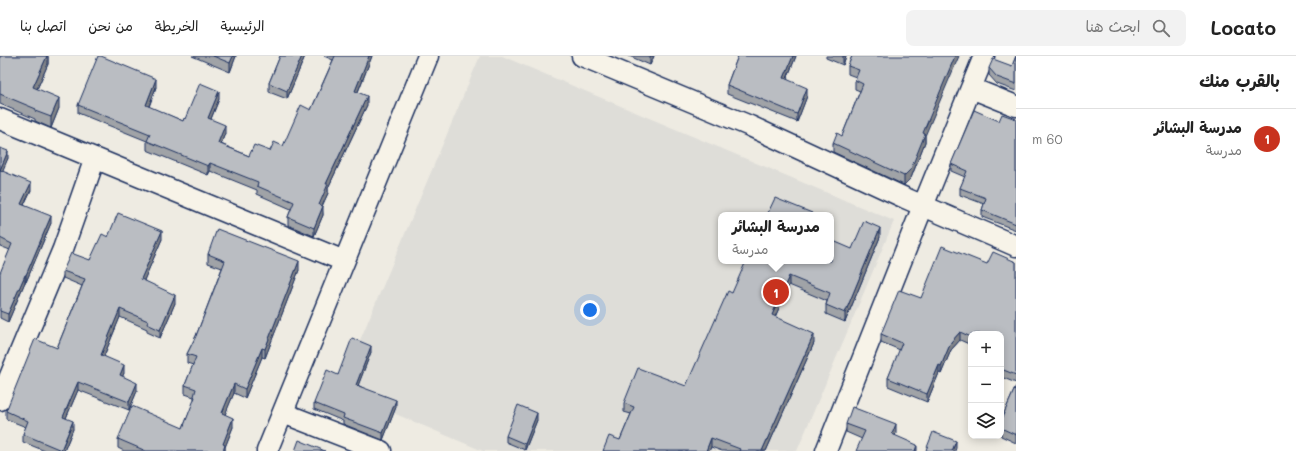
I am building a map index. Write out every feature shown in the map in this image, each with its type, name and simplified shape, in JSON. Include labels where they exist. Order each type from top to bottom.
[{"type":"street","points":[[267,451],[428,56]]},
{"type":"street","points":[[582,56],[750,126],[923,206],[1016,246]]},
{"type":"street","points":[[826,451],[984,56]]},
{"type":"street","points":[[971,88],[1016,106]]},
{"type":"street","points":[[0,119],[344,261]]},
{"type":"street","points":[[0,400],[63,249],[95,158]]},
{"type":"street","points":[[283,413],[381,451]]},
{"type":"shaded area","points":[[480,56],[502,56],[894,221],[797,451],[483,451],[339,390]]},
{"type":"building","points":[[0,56],[47,56],[33,87],[59,98],[51,117],[0,94]]},
{"type":"building","points":[[98,56],[156,79],[146,105],[183,121],[200,83],[219,91],[208,118],[225,125],[218,143],[249,156],[254,145],[270,151],[274,142],[283,146],[301,105],[311,110],[335,56],[369,56],[355,91],[367,96],[326,184],[328,184],[319,205],[323,206],[314,228],[288,217],[294,202],[257,186],[258,182],[210,163],[208,166],[147,141],[150,134],[78,105]]},
{"type":"building","points":[[213,56],[233,56],[230,63]]},
{"type":"building","points":[[280,56],[302,56],[287,91],[269,83]]},
{"type":"building","points":[[738,56],[793,56],[784,78],[807,88],[797,114],[727,85]]},
{"type":"building","points":[[852,56],[955,56],[923,133],[925,134],[911,169],[904,176],[833,143],[837,133],[842,136],[863,84],[855,80],[859,70],[848,66]]},
{"type":"building","points":[[1016,56],[1016,84],[997,77],[989,68],[993,59],[1012,66]]},
{"type":"building","points":[[974,110],[999,121],[1002,114],[1016,119],[1016,224],[982,210],[986,198],[960,188],[967,171],[951,164]]},
{"type":"building","points":[[0,148],[8,151],[0,170]]},
{"type":"building","points":[[0,170],[31,183],[21,204],[51,216],[8,314],[0,311],[0,273],[12,244],[0,238]]},
{"type":"building","points":[[775,198],[810,212],[768,212]]},
{"type":"building","points":[[118,213],[162,231],[141,279],[175,295],[160,330],[147,324],[148,321],[120,309],[101,355],[124,365],[120,375],[137,383],[129,402],[78,382],[63,417],[73,421],[61,450],[23,434],[28,421],[6,411],[35,339],[57,348],[85,279],[63,271],[71,253],[90,260],[102,234],[108,237]]},
{"type":"building","points":[[864,221],[880,228],[845,313],[826,305],[830,293],[789,276],[772,315],[814,334],[762,451],[739,451],[740,449],[711,438],[706,451],[603,451],[609,436],[620,440],[634,407],[624,403],[638,368],[686,386],[728,291],[732,293],[745,264],[834,264],[834,241],[852,249]]},
{"type":"building","points":[[217,229],[299,261],[265,349],[262,348],[245,389],[234,384],[222,413],[233,418],[223,444],[225,445],[223,451],[146,451],[118,439],[132,406],[183,428],[195,397],[196,389],[185,385],[196,357],[187,354],[196,336],[225,261],[208,254]]},
{"type":"building","points":[[942,246],[987,264],[993,252],[1016,262],[1016,375],[1004,370],[1004,331],[968,331],[968,336],[960,332],[951,342],[941,366],[939,365],[927,394],[888,378],[902,343],[881,334],[899,290],[921,298]]},
{"type":"building","points":[[352,338],[371,346],[356,385],[396,400],[383,433],[343,418],[344,415],[314,403],[327,370],[338,375]]},
{"type":"building","points":[[1016,386],[1016,435],[1004,429],[1004,413]]},
{"type":"building","points":[[518,405],[537,413],[525,444],[506,436]]},
{"type":"building","points":[[852,407],[896,424],[892,434],[917,445],[915,451],[856,451],[865,431],[846,424]]},
{"type":"building","points":[[933,432],[956,441],[952,451],[926,450]]},
{"type":"building","points":[[299,440],[325,451],[295,451]]},
{"type":"place","name":"مدرسة البشائر","points":[[776,292]]}]
